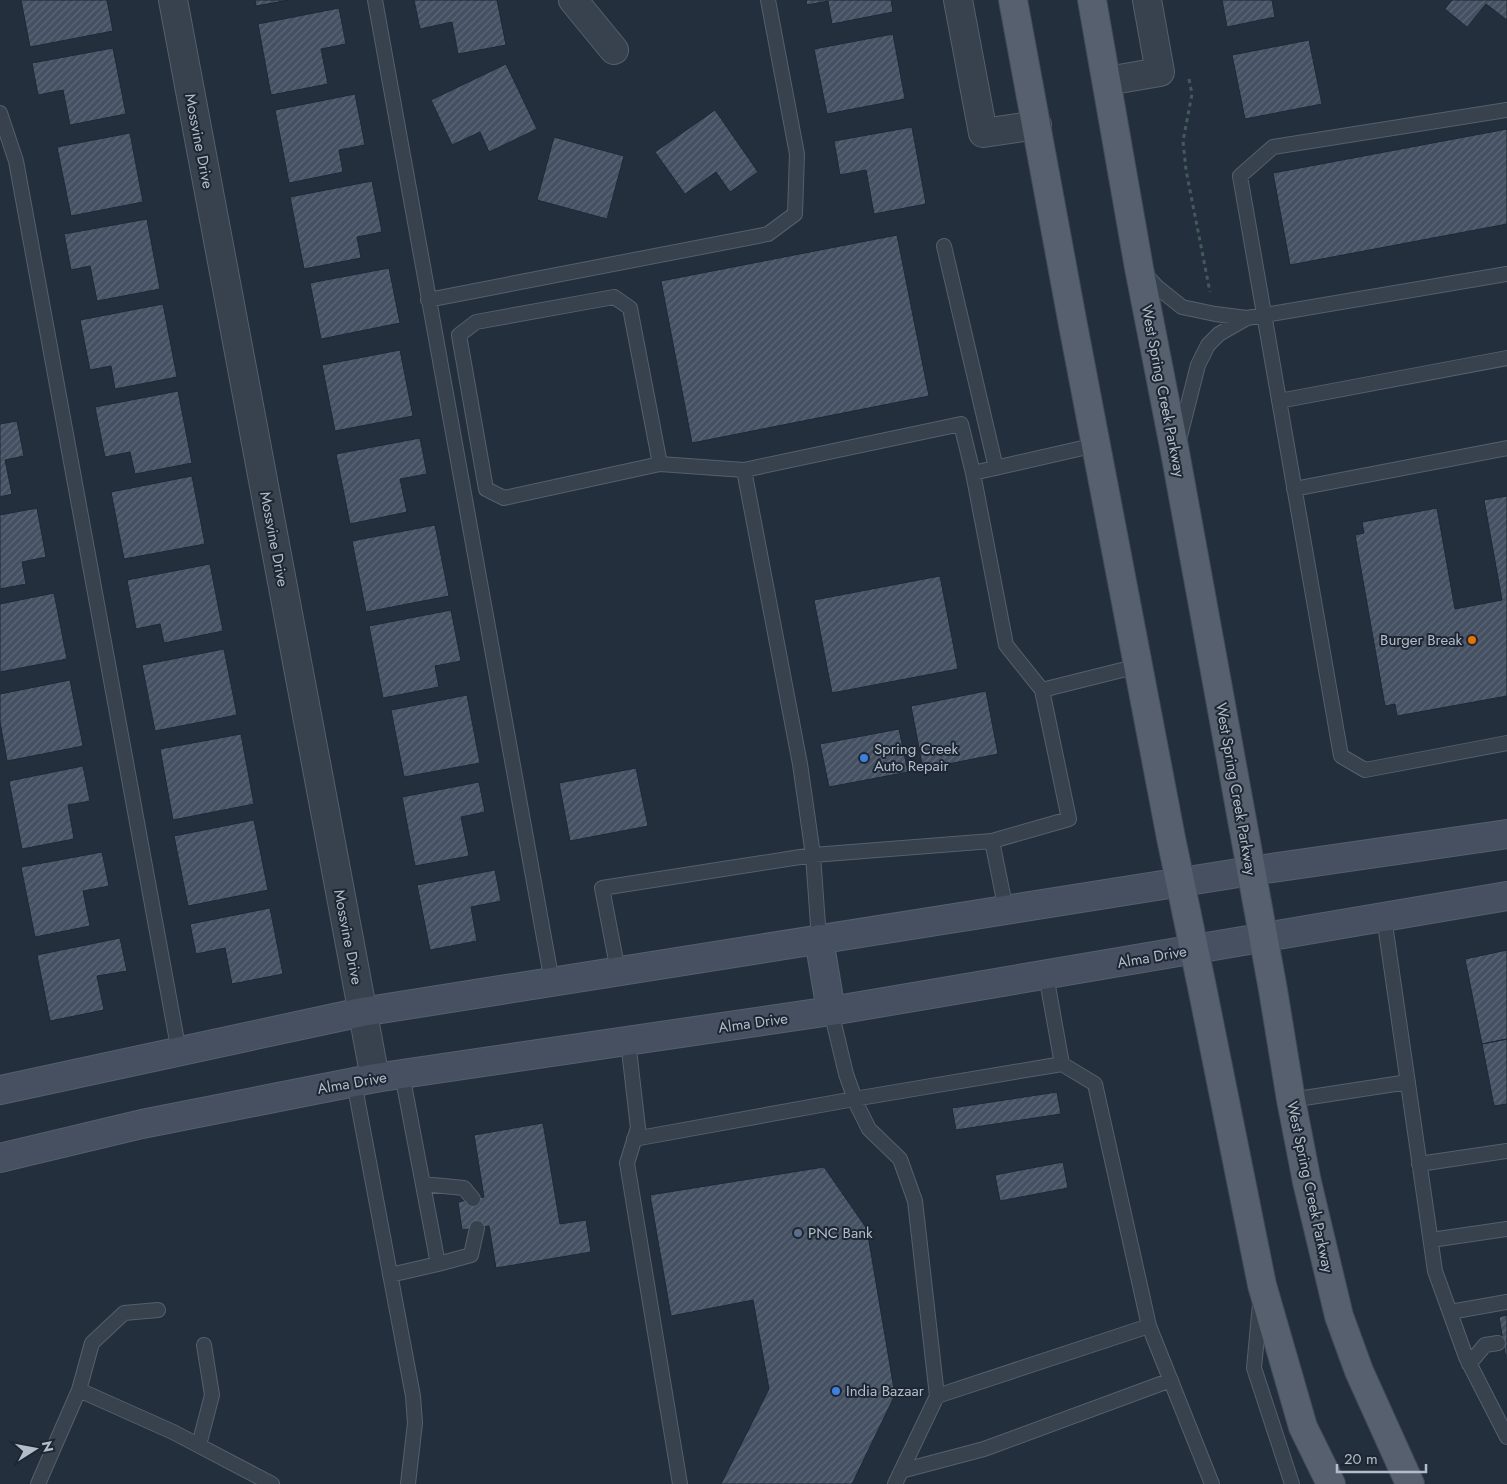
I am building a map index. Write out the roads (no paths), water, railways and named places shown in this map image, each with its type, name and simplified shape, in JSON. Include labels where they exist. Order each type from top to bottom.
[{"type":"main road","points":[[1013,0],[1179,882],[1262,1286],[1303,1427],[1331,1484]]},
{"type":"main road","name":"West Spring Creek Parkway","points":[[1092,0],[1139,268],[1175,452],[1307,1182],[1339,1316],[1359,1372],[1410,1484]]},
{"type":"main road","points":[[0,1090],[362,1012],[1179,882],[1507,834]]},
{"type":"main road","name":"Alma Drive","points":[[0,1158],[142,1124],[365,1080],[831,1012],[1507,896]]},
{"type":"main road","points":[[820,939],[831,1012]]},
{"type":"street","name":"Mossvine Drive","points":[[172,0],[362,1012],[365,1080]]},
{"type":"street","points":[[573,0],[614,50]]},
{"type":"street","points":[[958,0],[983,133],[1037,125]]},
{"type":"street","points":[[1107,81],[1160,72],[1147,0]]},
{"type":"lane","points":[[375,0],[552,982]]},
{"type":"lane","points":[[428,300],[768,234],[795,214],[797,154],[768,0]]},
{"type":"lane","points":[[1507,110],[1273,148],[1240,176],[1341,756],[1365,770],[1507,743]]},
{"type":"lane","points":[[0,113],[16,161],[179,1052]]},
{"type":"lane","points":[[944,246],[996,468]]},
{"type":"lane","points":[[1139,268],[1157,287],[1182,307],[1247,318],[1507,274]]},
{"type":"lane","points":[[618,971],[602,888],[813,855],[992,841],[1069,819],[1042,690],[1006,645],[973,473],[961,424],[744,470],[660,464],[504,498],[486,489],[459,335],[476,322],[614,297],[630,308],[660,464]]},
{"type":"lane","points":[[1175,452],[1198,365],[1208,345],[1219,334],[1247,318]]},
{"type":"lane","points":[[1279,401],[1507,358]]},
{"type":"lane","points":[[973,473],[1096,445]]},
{"type":"lane","points":[[1294,488],[1507,448]]},
{"type":"lane","points":[[744,470],[800,764],[813,855],[820,939]]},
{"type":"lane","points":[[1042,690],[1138,666]]},
{"type":"lane","points":[[992,841],[1006,910]]},
{"type":"lane","points":[[1384,917],[1435,1271],[1469,1364],[1507,1437]]},
{"type":"lane","points":[[1046,976],[1062,1064]]},
{"type":"lane","points":[[831,1012],[854,1099],[869,1129],[900,1159],[915,1201],[937,1396],[898,1478]]},
{"type":"lane","points":[[628,1041],[638,1128],[627,1163],[680,1484]]},
{"type":"lane","points":[[634,1139],[1062,1064],[1095,1084],[1149,1326],[1212,1484]]},
{"type":"lane","points":[[402,1074],[438,1264]]},
{"type":"lane","points":[[365,1080],[390,1275],[413,1396],[415,1423],[408,1484]]},
{"type":"lane","points":[[1291,1100],[1408,1082]]},
{"type":"lane","points":[[1420,1164],[1507,1151]]},
{"type":"lane","points":[[423,1184],[464,1188],[473,1199]]},
{"type":"lane","points":[[390,1275],[471,1255],[477,1228]]},
{"type":"lane","points":[[1431,1240],[1507,1229]]},
{"type":"lane","points":[[1262,1286],[1254,1368],[1292,1484]]},
{"type":"lane","points":[[1450,1312],[1507,1302]]},
{"type":"lane","points":[[38,1484],[79,1390],[92,1343],[124,1314],[158,1310]]},
{"type":"lane","points":[[937,1396],[1149,1326]]},
{"type":"lane","points":[[1469,1364],[1485,1345],[1498,1343]]},
{"type":"lane","points":[[199,1445],[212,1395],[204,1345]]},
{"type":"lane","points":[[898,1478],[984,1449],[1171,1380]]},
{"type":"lane","points":[[79,1390],[173,1432],[272,1484]]},
{"type":"place","name":"Burger Break","points":[[1472,640]]},
{"type":"place","name":"Spring Creek Auto Repair","points":[[864,758]]},
{"type":"place","name":"PNC Bank","points":[[798,1233]]},
{"type":"place","name":"India Bazaar","points":[[836,1391]]}]
